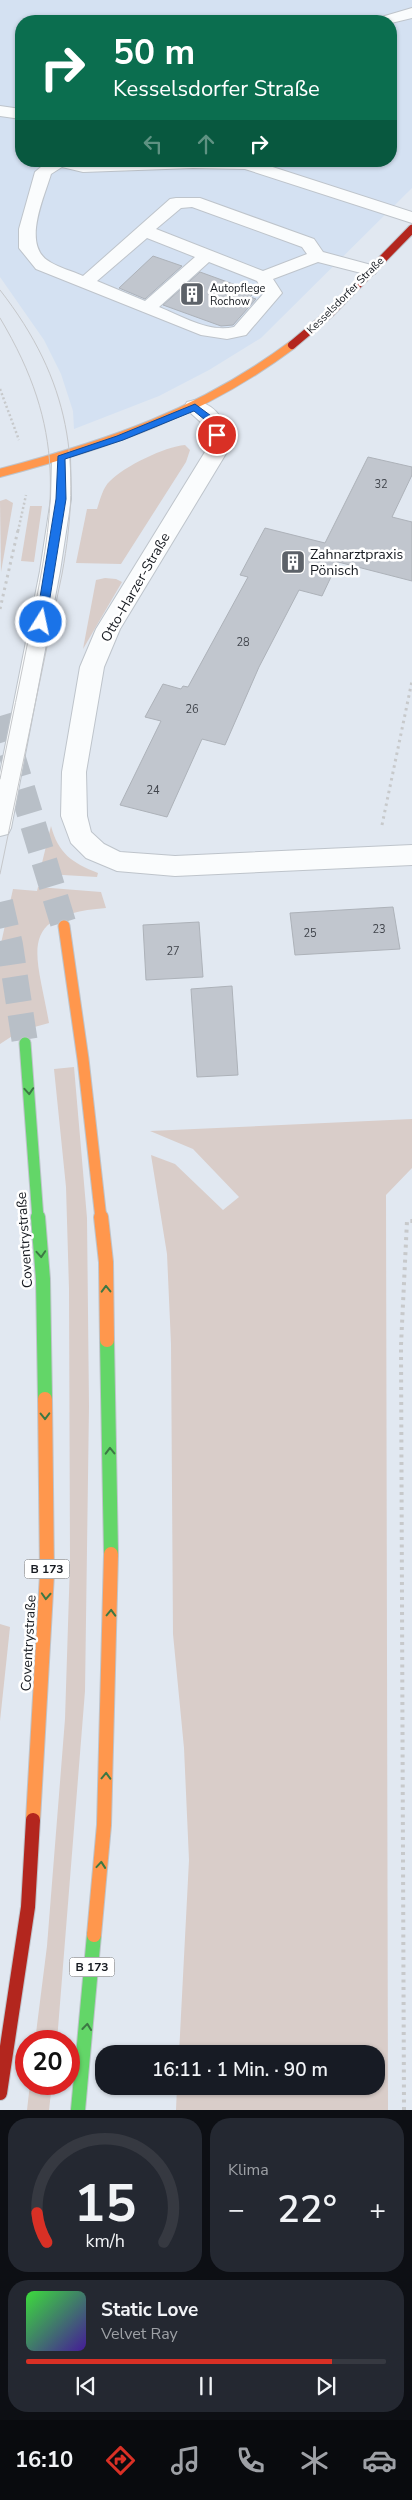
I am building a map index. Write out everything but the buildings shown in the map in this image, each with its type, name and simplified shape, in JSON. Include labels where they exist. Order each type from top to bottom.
[{"type":"main road","name":"Kesselsdorfer Straße","points":[[0,473],[61,458],[120,438],[195,407],[279,356],[317,326],[369,270],[412,229]]},
{"type":"main road","name":"B 173","points":[[64,926],[83,1059],[106,1262],[112,1588],[104,1825],[78,2110]]},
{"type":"main road","name":"Coventrystraße","points":[[0,2093],[28,1907],[47,1574],[43,1279],[26,1043]]},
{"type":"street","name":"Otto-Harzer-Straße","points":[[195,407],[215,423],[219,447],[108,629],[92,667],[74,772],[74,816],[80,836],[95,852],[116,861],[144,865],[174,866],[412,855]]},
{"type":"lane","points":[[397,17],[412,13]]},
{"type":"lane","points":[[0,111],[15,113]]},
{"type":"lane","points":[[50,167],[43,172],[27,229],[28,248],[42,265],[201,330],[227,334],[240,331],[274,293],[263,277],[145,231]]},
{"type":"lane","points":[[256,167],[298,179],[412,218]]},
{"type":"lane","points":[[85,283],[176,203],[194,202],[308,243],[317,256]]},
{"type":"lane","points":[[147,308],[207,255]]},
{"type":"lane","points":[[263,277],[317,256],[369,270]]},
{"type":"lane","points":[[0,828],[50,571],[61,499],[61,458]]},
{"type":"path","points":[[0,388],[20,443]]},
{"type":"path","points":[[0,609],[26,492]]},
{"type":"path","points":[[375,857],[412,681]]},
{"type":"path","points":[[404,2110],[401,1345],[407,1222],[412,1221]]},
{"type":"shaded area","points":[[0,0],[412,0],[412,188],[261,338],[209,370],[159,396],[74,429],[73,411],[61,374],[44,340],[0,277]]},
{"type":"shaded area","points":[[185,445],[190,450],[186,462],[121,564],[76,563],[87,509],[97,509],[105,487],[125,469],[145,458],[167,449]]},
{"type":"shaded area","points":[[6,499],[13,503],[1,572],[0,501]]},
{"type":"shaded area","points":[[30,506],[42,506],[34,562],[21,561]]},
{"type":"shaded area","points":[[105,578],[116,579],[122,582],[83,649],[96,580]]},
{"type":"shaded area","points":[[51,826],[58,843],[67,856],[98,873],[97,877],[46,874],[40,871]]},
{"type":"shaded area","points":[[38,887],[101,892],[106,908],[77,912],[57,919],[44,929],[38,942],[38,958],[49,1023],[20,1031],[0,1044],[0,948],[13,889],[37,891]]},
{"type":"shaded area","points":[[74,1067],[87,1218],[89,1406],[85,1691],[58,2030],[36,2030],[47,1946],[65,1719],[70,1562],[69,1289],[66,1187],[54,1069]]},
{"type":"shaded area","points":[[412,1119],[412,1168],[386,1195],[388,2110],[176,2110],[177,2095],[385,2095],[385,2045],[179,2045],[189,1860],[184,1748],[173,1634],[171,1344],[167,1254],[151,1155],[175,1164],[223,1210],[239,1197],[193,1149],[150,1131]]},
{"type":"shaded area","points":[[0,1624],[10,1627],[0,1721]]},
{"type":"shaded area","points":[[29,2095],[51,2095],[49,2110],[27,2110]]},
{"type":"tunnel","points":[[0,716],[64,926]]},
{"type":"tunnel","points":[[0,902],[10,945],[25,1043]]},
{"type":"tram line","points":[[0,290],[24,324],[42,357],[56,391],[65,424],[70,459],[71,496],[62,574],[0,874]]},
{"type":"tram line","points":[[0,318],[22,358],[37,396],[46,433],[50,468],[50,504],[40,582],[0,779]]},
{"type":"traffic: fast","points":[[25,1043],[43,1279],[45,1399]]},
{"type":"traffic: fast","points":[[107,1340],[111,1554]]},
{"type":"traffic: fast","points":[[78,2110],[94,1935]]},
{"type":"traffic: slow","points":[[0,473],[77,452],[153,425],[190,409],[260,369],[292,345]]},
{"type":"traffic: slow","points":[[64,926],[83,1059],[106,1262],[107,1340]]},
{"type":"traffic: slow","points":[[33,1820],[47,1574],[45,1399]]},
{"type":"traffic: slow","points":[[94,1935],[104,1825],[111,1554]]},
{"type":"traffic: jam","points":[[292,345],[329,314],[412,229]]},
{"type":"traffic: jam","points":[[0,2093],[28,1907],[33,1820]]},
{"type":"place","name":"Autopflege Rochow","points":[[192,294]]},
{"type":"place","name":"Zahnarztpraxis Pönisch","points":[[293,562]]},
{"type":"route","points":[[41,622],[61,499],[61,458],[120,438],[195,407],[215,423],[217,435]]}]
